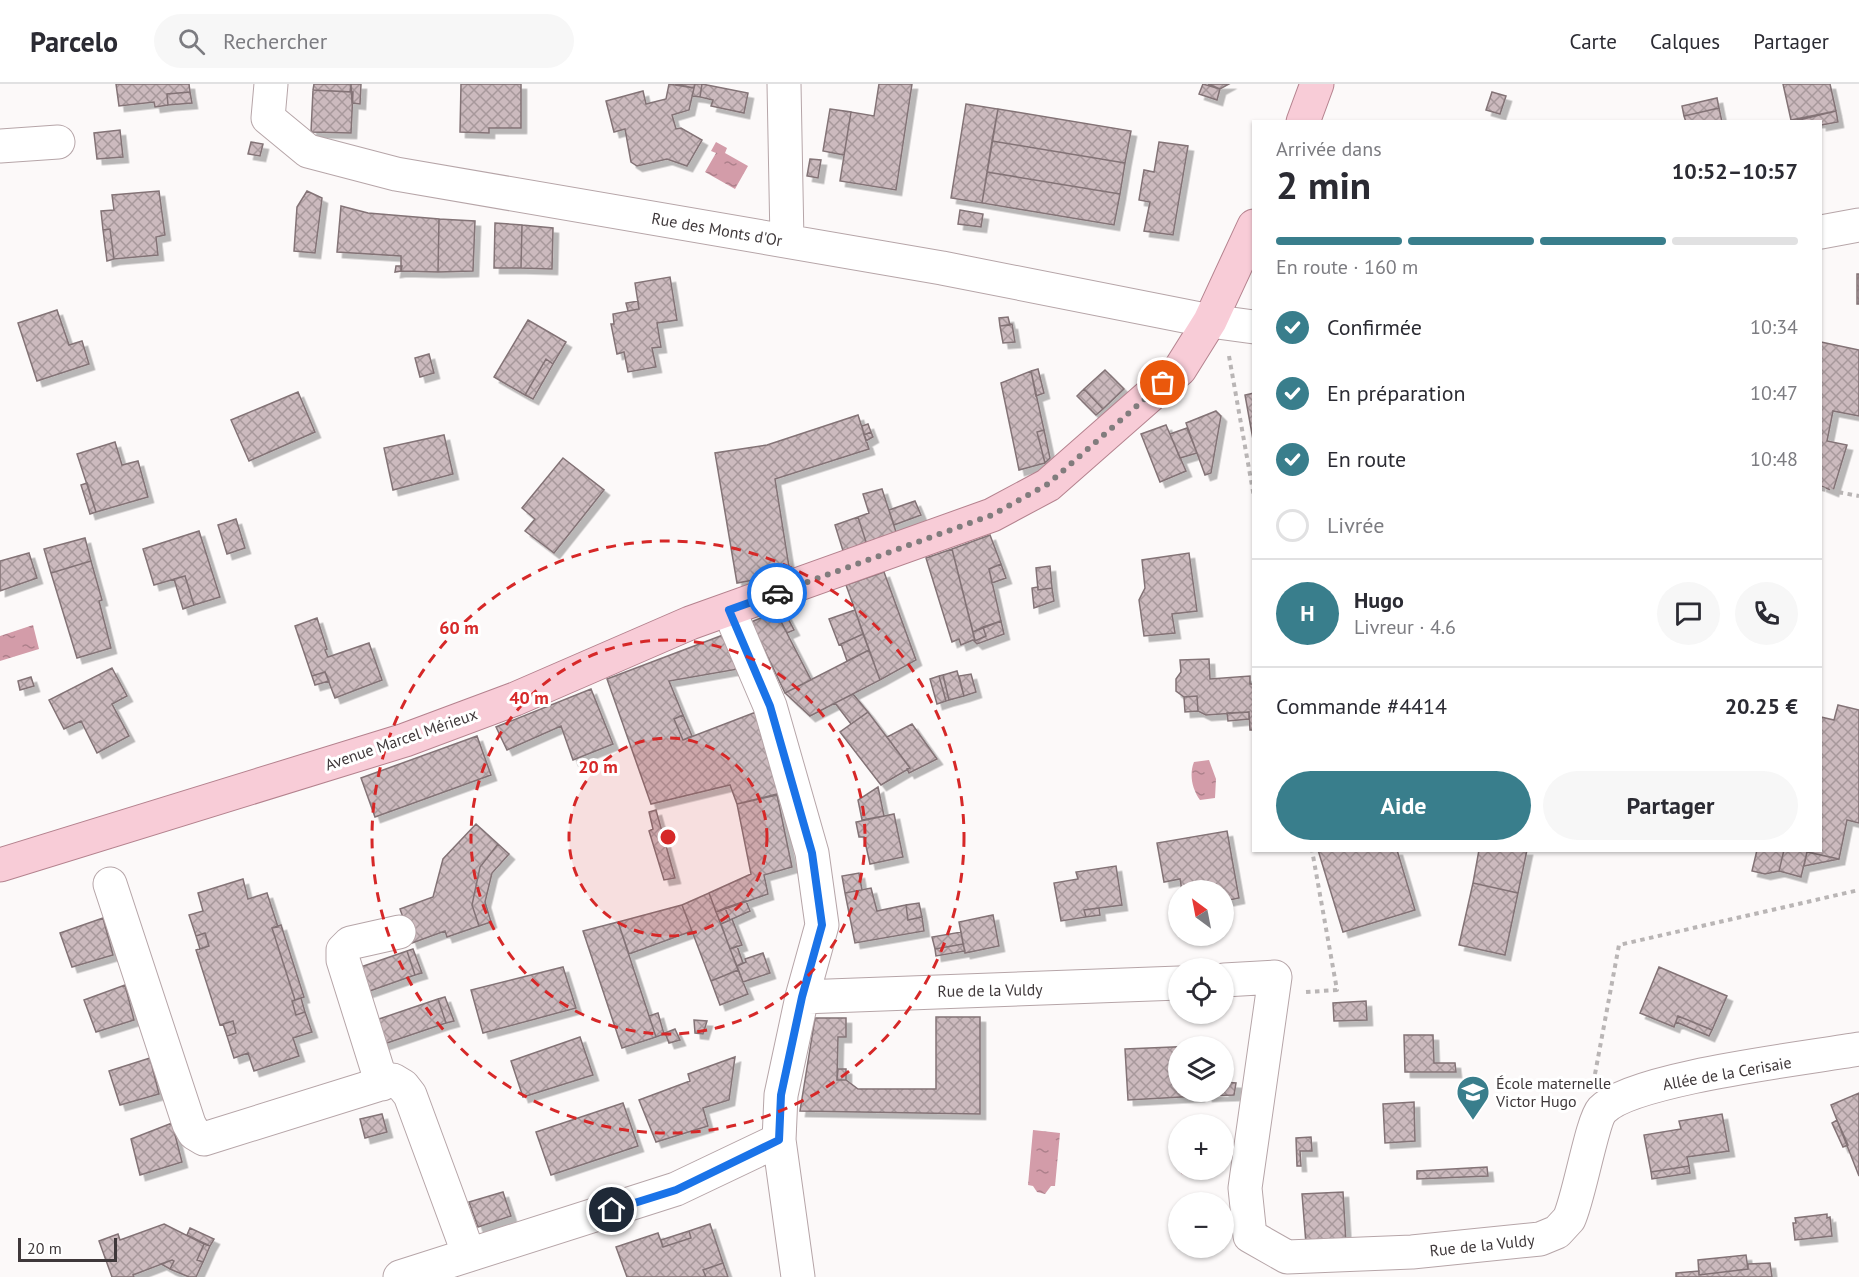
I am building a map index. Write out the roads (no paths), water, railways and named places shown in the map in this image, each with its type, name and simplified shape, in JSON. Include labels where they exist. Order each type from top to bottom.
[{"type":"main road","points":[[1304,120],[1317,84]]},
{"type":"main road","name":"Avenue Marcel Mérieux","points":[[0,865],[405,740],[515,699],[690,623],[992,515],[1048,484],[1180,369],[1210,321],[1252,230]]},
{"type":"street","name":"Rue des Monts d'Or","points":[[271,84],[268,118],[308,151],[396,174],[942,268],[1210,321],[1252,327]]},
{"type":"street","points":[[784,84],[787,241]]},
{"type":"street","points":[[0,146],[58,142]]},
{"type":"street","points":[[1822,232],[1859,225]]},
{"type":"street","points":[[729,610],[770,706],[812,853],[822,925],[802,997],[781,1095],[779,1140],[798,1277]]},
{"type":"street","points":[[110,884],[189,1125],[194,1133],[204,1139],[393,1080],[404,1086],[410,1095],[469,1255]]},
{"type":"street","points":[[382,1084],[343,960],[343,950],[350,943],[399,932]]},
{"type":"street","name":"Rue de la Vuldy","points":[[1234,979],[1275,977],[1245,1188],[1250,1236],[1287,1257],[1413,1265],[1540,1239],[1557,1232],[1573,1210],[1601,1111]]},
{"type":"street","name":"Rue de la Vuldy","points":[[802,997],[1168,983]]},
{"type":"street","name":"Allée de la Cerisaie","points":[[1601,1111],[1624,1095],[1660,1084],[1859,1049]]},
{"type":"street","points":[[400,1277],[676,1190],[779,1140]]},
{"type":"water","points":[[716,142],[727,148],[725,153],[748,166],[735,189],[705,172],[716,153],[711,151]]},
{"type":"water","points":[[33,625],[39,649],[0,661],[0,636]]},
{"type":"water","points":[[1209,760],[1216,779],[1215,798],[1200,800],[1192,781],[1192,767],[1194,762]]},
{"type":"water","points":[[1033,1130],[1060,1133],[1055,1186],[1051,1186],[1045,1194],[1037,1192],[1033,1186],[1028,1185]]},
{"type":"place","name":"École maternelle Victor Hugo","points":[[1473,1121]]}]
